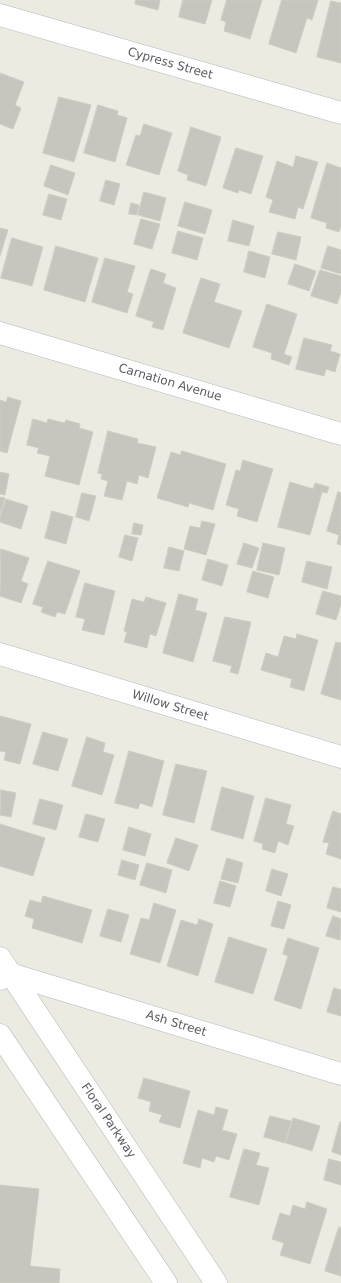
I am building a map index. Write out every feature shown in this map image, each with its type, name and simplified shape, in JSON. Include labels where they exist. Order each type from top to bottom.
[{"type":"street","name":"Cypress Street","points":[[0,15],[341,113]]},
{"type":"street","name":"Carnation Avenue","points":[[0,333],[341,434]]},
{"type":"street","name":"Willow Street","points":[[0,654],[341,757]]},
{"type":"street","name":"Ash Street","points":[[3,970],[341,1074]]},
{"type":"street","name":"Floral Parkway","points":[[3,970],[216,1283]]},
{"type":"street","points":[[0,1035],[166,1283]]},
{"type":"building","points":[[136,0],[160,0],[158,10],[135,4]]},
{"type":"building","points":[[183,0],[212,0],[205,24],[179,17]]},
{"type":"building","points":[[227,0],[262,0],[250,39],[224,31],[226,22],[221,20]]},
{"type":"building","points":[[282,0],[318,0],[312,20],[307,18],[296,53],[269,44]]},
{"type":"building","points":[[331,1],[341,3],[341,63],[317,57]]},
{"type":"building","points":[[0,73],[24,82],[15,105],[21,108],[13,129],[0,124]]},
{"type":"building","points":[[59,97],[91,105],[74,162],[43,153]]},
{"type":"building","points":[[98,105],[118,111],[117,115],[127,118],[115,162],[84,153]]},
{"type":"building","points":[[144,124],[172,133],[159,175],[126,165],[136,135],[140,136]]},
{"type":"building","points":[[191,127],[221,137],[206,186],[187,180],[188,175],[178,171]]},
{"type":"building","points":[[236,148],[263,156],[251,194],[239,190],[238,193],[223,188]]},
{"type":"building","points":[[296,156],[318,162],[303,209],[298,207],[295,219],[269,212],[273,200],[266,197],[277,161],[293,167]]},
{"type":"building","points":[[327,163],[341,168],[341,226],[339,232],[326,228],[327,223],[311,218]]},
{"type":"building","points":[[51,165],[75,173],[68,195],[44,186]]},
{"type":"building","points":[[106,180],[120,184],[114,205],[100,201]]},
{"type":"building","points":[[144,192],[166,198],[160,221],[138,215]]},
{"type":"building","points":[[49,194],[67,199],[61,220],[43,215]]},
{"type":"building","points":[[185,202],[212,210],[205,234],[178,226]]},
{"type":"building","points":[[131,203],[139,205],[137,215],[129,214]]},
{"type":"building","points":[[141,219],[160,224],[152,249],[134,244]]},
{"type":"building","points":[[233,220],[254,226],[249,246],[228,241]]},
{"type":"building","points":[[0,228],[8,230],[0,256]]},
{"type":"building","points":[[178,231],[203,238],[197,260],[172,253]]},
{"type":"building","points":[[278,232],[301,237],[296,260],[272,254]]},
{"type":"building","points":[[12,238],[43,247],[32,286],[1,278]]},
{"type":"building","points":[[56,246],[98,258],[85,302],[44,290]]},
{"type":"building","points":[[328,246],[341,250],[341,274],[321,268]]},
{"type":"building","points":[[249,251],[270,257],[265,278],[244,272]]},
{"type":"building","points":[[105,258],[135,266],[127,292],[133,294],[127,313],[92,302]]},
{"type":"building","points":[[295,264],[316,271],[309,291],[288,284]]},
{"type":"building","points":[[151,269],[166,274],[163,283],[176,288],[163,330],[152,327],[154,322],[136,316]]},
{"type":"building","points":[[320,270],[341,276],[341,292],[337,304],[311,296]]},
{"type":"building","points":[[201,278],[220,284],[214,302],[242,311],[229,348],[183,333]]},
{"type":"building","points":[[267,304],[297,314],[284,354],[292,357],[289,365],[271,359],[272,353],[253,347]]},
{"type":"building","points":[[304,338],[332,345],[330,351],[340,354],[335,372],[326,369],[324,376],[296,369]]},
{"type":"building","points":[[8,397],[21,401],[7,453],[0,451],[0,400],[6,402]]},
{"type":"building","points":[[33,419],[47,423],[48,419],[65,423],[66,420],[80,424],[79,428],[93,432],[79,485],[45,476],[50,456],[37,453],[39,448],[27,445]]},
{"type":"building","points":[[108,431],[138,439],[137,443],[156,447],[148,478],[139,475],[137,484],[127,481],[122,500],[104,496],[108,481],[101,479],[102,474],[98,473]]},
{"type":"building","points":[[182,451],[226,464],[213,510],[189,503],[188,507],[157,498],[171,452],[180,455]]},
{"type":"building","points":[[243,460],[273,469],[257,522],[237,516],[239,509],[226,505],[236,470],[240,471]]},
{"type":"building","points":[[0,472],[9,474],[5,495],[0,494]]},
{"type":"building","points":[[290,482],[313,489],[315,483],[329,487],[327,493],[322,492],[310,535],[278,527]]},
{"type":"building","points":[[338,492],[341,493],[341,545],[337,544],[339,535],[327,531]]},
{"type":"building","points":[[82,493],[96,496],[89,521],[76,517]]},
{"type":"building","points":[[0,497],[5,498],[0,513]]},
{"type":"building","points":[[6,499],[28,506],[21,529],[0,522],[0,517]]},
{"type":"building","points":[[52,511],[73,517],[66,544],[45,538]]},
{"type":"building","points":[[202,521],[215,524],[206,555],[184,549],[190,526],[200,528]]},
{"type":"building","points":[[134,523],[143,525],[141,535],[132,534]]},
{"type":"building","points":[[125,535],[138,538],[132,561],[119,557]]},
{"type":"building","points":[[244,543],[259,548],[252,568],[237,564]]},
{"type":"building","points":[[263,543],[285,548],[279,575],[257,570]]},
{"type":"building","points":[[169,547],[184,551],[179,571],[164,568]]},
{"type":"building","points":[[1,549],[29,558],[21,581],[28,584],[21,603],[0,596]]},
{"type":"building","points":[[208,559],[228,565],[222,586],[202,580]]},
{"type":"building","points":[[48,561],[80,571],[65,614],[57,612],[55,617],[41,612],[43,607],[33,604]]},
{"type":"building","points":[[307,561],[332,567],[327,589],[302,582]]},
{"type":"building","points":[[253,571],[274,577],[268,598],[247,592]]},
{"type":"building","points":[[85,583],[115,591],[104,635],[82,630],[85,619],[76,617]]},
{"type":"building","points":[[323,591],[341,596],[341,604],[336,620],[316,614]]},
{"type":"building","points":[[179,594],[198,599],[195,610],[207,613],[193,662],[163,653]]},
{"type":"building","points":[[146,597],[166,603],[156,636],[150,634],[147,648],[124,642],[127,632],[124,631],[132,599],[144,602]]},
{"type":"building","points":[[225,617],[251,622],[238,674],[230,672],[232,666],[213,661]]},
{"type":"building","points":[[297,634],[318,640],[304,691],[290,687],[292,679],[261,670],[266,653],[278,657],[284,636],[296,639]]},
{"type":"building","points":[[336,642],[341,643],[341,700],[321,694]]},
{"type":"building","points":[[0,716],[31,724],[20,764],[4,760],[6,752],[0,751]]},
{"type":"building","points":[[43,732],[68,739],[58,771],[33,764]]},
{"type":"building","points":[[87,737],[105,743],[103,752],[114,755],[102,795],[72,786]]},
{"type":"building","points":[[129,751],[164,761],[152,807],[140,803],[138,809],[115,803]]},
{"type":"building","points":[[176,764],[207,771],[194,823],[163,815]]},
{"type":"building","points":[[222,787],[254,796],[243,839],[211,830]]},
{"type":"building","points":[[1,790],[16,793],[11,817],[0,815]]},
{"type":"building","points":[[266,798],[291,805],[286,824],[294,826],[288,845],[278,841],[275,853],[262,849],[263,844],[254,841]]},
{"type":"building","points":[[40,799],[63,805],[56,830],[33,824]]},
{"type":"building","points":[[333,811],[341,814],[341,859],[326,854],[329,843],[323,842]]},
{"type":"building","points":[[86,814],[105,819],[98,842],[79,837]]},
{"type":"building","points":[[0,824],[45,838],[33,876],[0,866]]},
{"type":"building","points":[[129,827],[151,834],[145,856],[123,850]]},
{"type":"building","points":[[176,838],[198,845],[189,871],[167,863]]},
{"type":"building","points":[[227,858],[243,863],[238,883],[221,879]]},
{"type":"building","points":[[122,860],[139,865],[135,880],[118,875]]},
{"type":"building","points":[[147,863],[172,870],[166,893],[140,885]]},
{"type":"building","points":[[272,869],[288,874],[281,896],[266,891]]},
{"type":"building","points":[[220,881],[236,886],[230,907],[214,903]]},
{"type":"building","points":[[333,887],[341,889],[341,912],[327,908]]},
{"type":"building","points":[[43,896],[92,910],[82,943],[32,928],[34,919],[25,916],[30,900],[41,903]]},
{"type":"building","points":[[278,901],[291,905],[284,929],[271,926]]},
{"type":"building","points":[[154,903],[176,910],[160,963],[130,954],[141,918],[149,920]]},
{"type":"building","points":[[108,909],[129,915],[121,942],[100,936]]},
{"type":"building","points":[[333,916],[341,919],[340,940],[326,936]]},
{"type":"building","points":[[199,919],[213,924],[198,976],[167,966],[181,920],[197,925]]},
{"type":"building","points":[[229,937],[267,949],[253,994],[215,982]]},
{"type":"building","points":[[288,938],[319,948],[301,1009],[274,1000],[288,956],[283,954]]},
{"type":"building","points":[[334,988],[341,990],[341,1016],[327,1012]]},
{"type":"building","points":[[144,1078],[190,1091],[180,1128],[159,1122],[162,1115],[149,1111],[151,1102],[138,1098]]},
{"type":"building","points":[[216,1107],[228,1110],[222,1130],[237,1134],[229,1160],[216,1156],[214,1162],[202,1158],[200,1168],[183,1163],[198,1110],[214,1115]]},
{"type":"building","points":[[270,1116],[291,1121],[285,1143],[264,1137]]},
{"type":"building","points":[[293,1118],[320,1126],[312,1151],[286,1143]]},
{"type":"building","points":[[341,1122],[341,1155],[332,1152]]},
{"type":"building","points":[[244,1149],[260,1153],[256,1165],[269,1168],[259,1205],[230,1197]]},
{"type":"building","points":[[329,1159],[341,1162],[341,1185],[324,1180]]},
{"type":"building","points":[[0,1185],[39,1189],[30,1266],[60,1269],[59,1283],[0,1283]]},
{"type":"building","points":[[307,1202],[327,1209],[310,1264],[280,1255],[284,1243],[272,1239],[280,1213],[290,1216],[293,1205],[305,1209]]},
{"type":"building","points":[[339,1227],[341,1228],[341,1276],[325,1271]]}]
